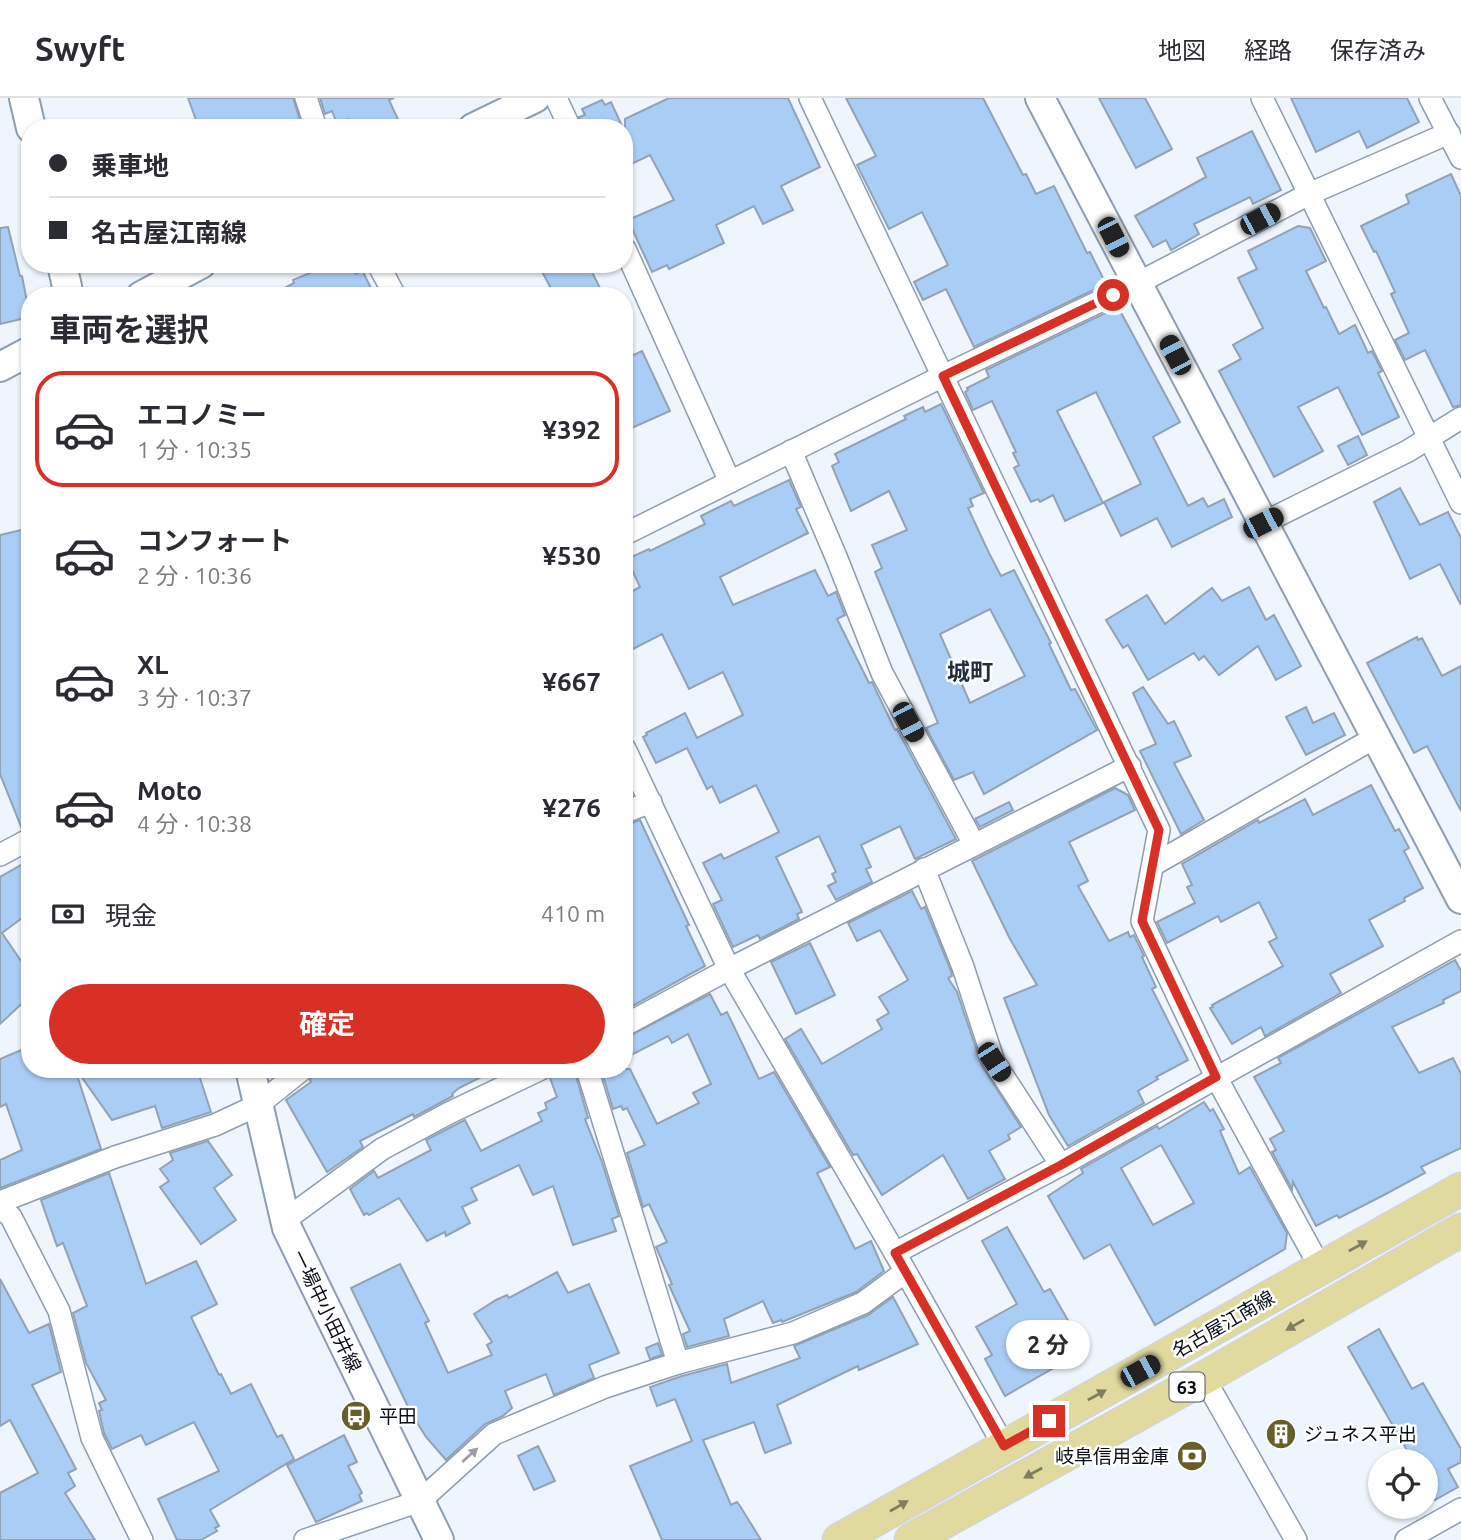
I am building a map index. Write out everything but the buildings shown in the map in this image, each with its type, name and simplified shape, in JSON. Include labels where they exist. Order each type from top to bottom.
[{"type":"main road","name":"名古屋江南線","points":[[839,1540],[1461,1189]]},
{"type":"main road","name":"名古屋江南線","points":[[911,1540],[1204,1378],[1461,1230]]},
{"type":"street","points":[[24,98],[29,119]]},
{"type":"street","points":[[306,98],[313,119]]},
{"type":"street","points":[[492,119],[535,98]]},
{"type":"street","points":[[556,98],[566,119]]},
{"type":"street","points":[[810,98],[1159,830],[1142,921],[1216,1077],[1320,1267]]},
{"type":"street","points":[[1041,98],[1461,900]]},
{"type":"street","points":[[1262,98],[1461,503]]},
{"type":"street","points":[[1430,98],[1461,158]]},
{"type":"street","points":[[633,530],[943,376],[1138,283],[1309,194],[1449,133]]},
{"type":"street","points":[[633,267],[730,482]]},
{"type":"street","points":[[158,287],[184,273]]},
{"type":"street","points":[[0,367],[21,356]]},
{"type":"street","points":[[1263,523],[1408,451],[1461,418]]},
{"type":"street","points":[[791,451],[882,673],[974,844]]},
{"type":"street","points":[[1153,864],[1376,737]]},
{"type":"street","points":[[633,765],[729,969],[1004,1446]]},
{"type":"street","points":[[633,1021],[729,969],[1130,766]]},
{"type":"street","points":[[633,809],[651,802]]},
{"type":"street","points":[[0,855],[21,844]]},
{"type":"street","points":[[925,870],[964,967],[994,1062],[1061,1165]]},
{"type":"street","points":[[305,1540],[420,1501],[494,1434],[605,1387],[678,1363],[793,1333],[863,1303],[900,1262],[1061,1165],[1461,941]]},
{"type":"street","name":"一場中小田井線","points":[[252,1078],[285,1220],[293,1240],[439,1540]]},
{"type":"street","points":[[142,1540],[92,1438],[59,1311],[11,1217],[0,1205],[115,1157],[215,1125],[258,1105],[292,1078]]},
{"type":"street","points":[[285,1220],[382,1149],[523,1078]]},
{"type":"street","points":[[590,1078],[678,1363]]},
{"type":"street","points":[[1204,1378],[1296,1540]]},
{"type":"street","points":[[1406,1540],[1461,1509]]},
{"type":"place","name":"平田","points":[[356,1416]]},
{"type":"place","name":"ジュネス平出","points":[[1281,1434]]},
{"type":"place","name":"岐阜信用金庫","points":[[1192,1456]]},
{"type":"district","name":"城町","points":[[970,671]]},
{"type":"route","points":[[1049,1421],[1004,1446],[895,1253],[1061,1165],[1216,1077],[1142,921],[1159,830],[943,376],[1113,295]]}]
